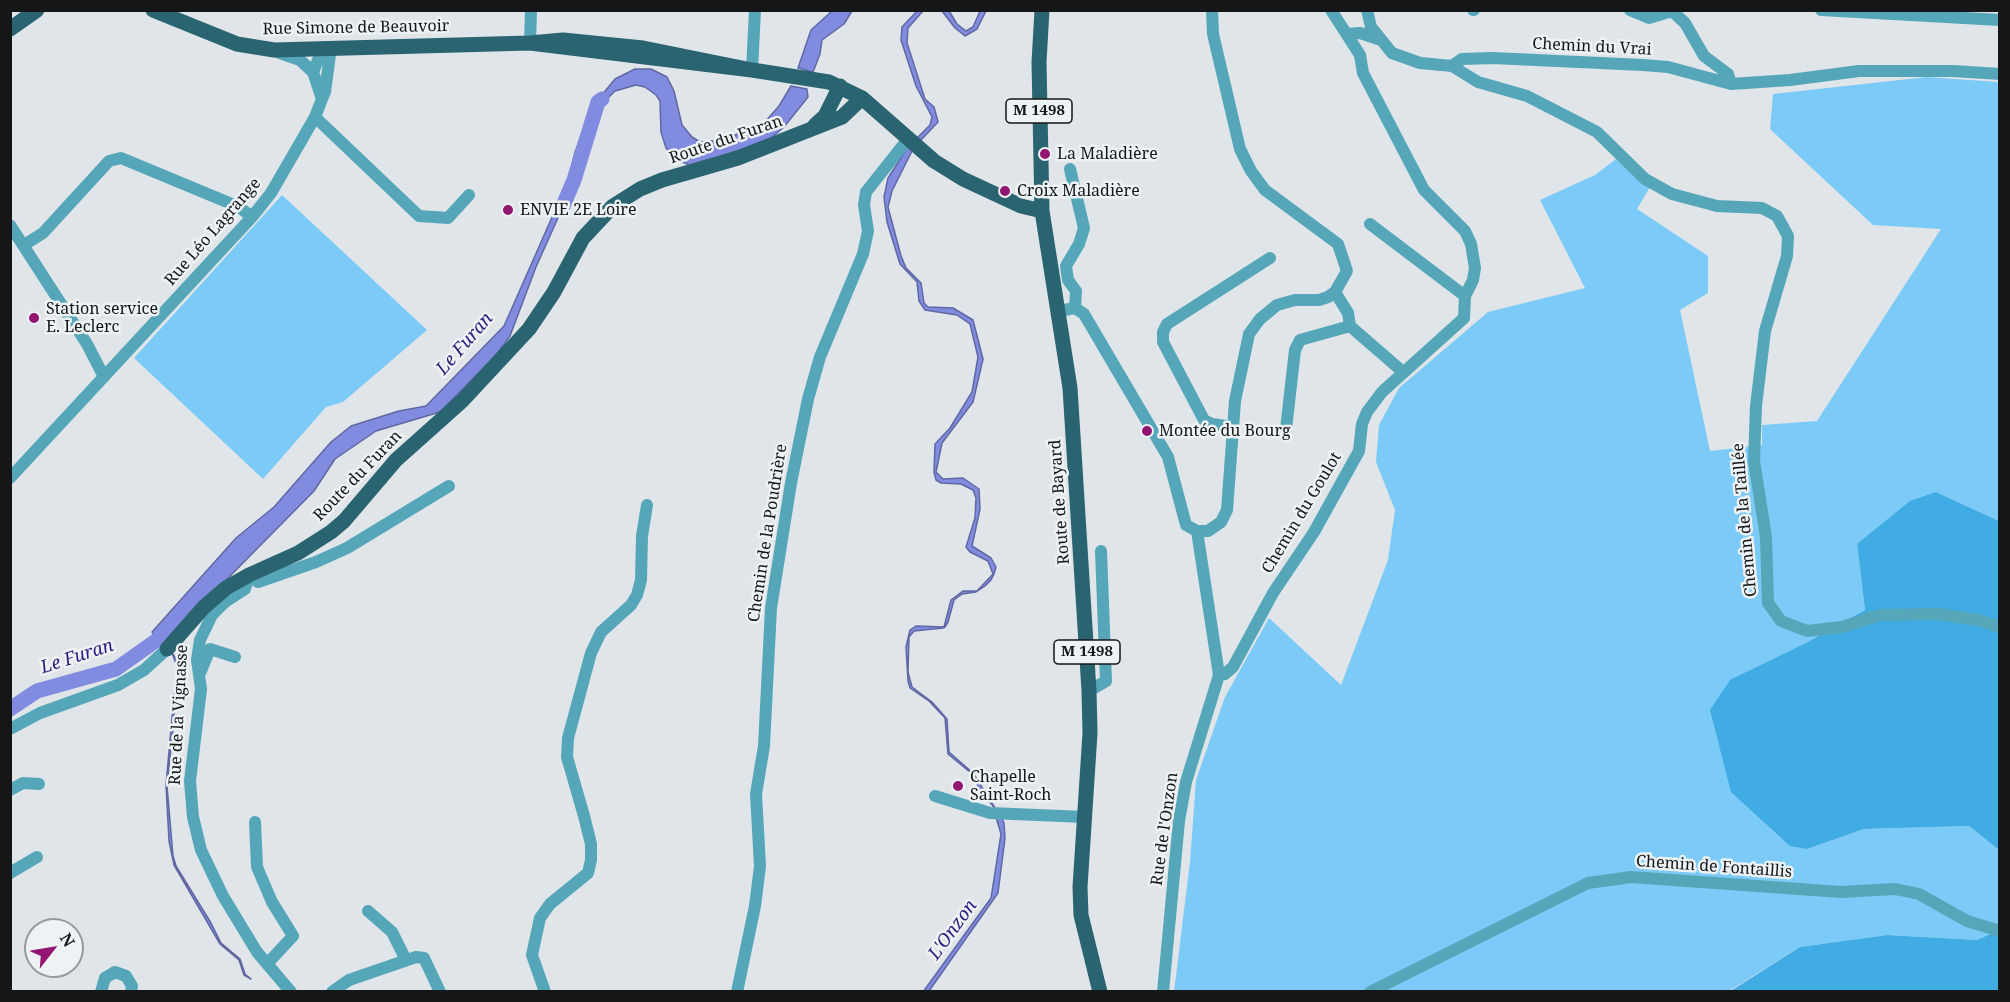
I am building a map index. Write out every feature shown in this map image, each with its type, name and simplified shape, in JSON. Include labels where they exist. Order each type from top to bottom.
[{"type":"main road","points":[[10,29],[37,10]]},
{"type":"main road","name":"Rue Simone de Beauvoir","points":[[153,10],[237,44],[274,50],[530,43],[563,40],[644,48],[752,70],[816,80],[840,86],[862,98],[934,161],[963,179],[1024,208],[1042,211]]},
{"type":"main road","name":"Route de Bayard","points":[[1042,10],[1038,62],[1042,211],[1067,309],[1089,691],[1090,733],[1081,915],[1100,992]]},
{"type":"main road","name":"Route du Furan","points":[[811,129],[825,116],[840,86]]},
{"type":"main road","name":"Route du Furan","points":[[167,649],[204,607],[226,588],[298,553],[325,537],[344,521],[396,460],[462,401],[529,328],[554,292],[584,238],[613,206],[640,189],[662,180],[738,158],[842,117],[862,98]]},
{"type":"street","points":[[530,43],[531,10]]},
{"type":"street","points":[[752,70],[754,10]]},
{"type":"street","points":[[1070,169],[1084,228],[1079,243],[1066,266],[1068,280],[1076,291],[1067,309],[1084,315],[1168,457],[1186,525],[1197,531],[1208,531],[1221,522],[1227,510],[1235,401],[1249,334],[1260,319],[1277,305],[1295,300],[1319,300],[1335,292],[1347,271],[1338,244],[1265,190],[1240,148],[1213,34],[1212,10]]},
{"type":"street","name":"Chemin du Goulot","points":[[1219,675],[1225,674],[1233,667],[1273,593],[1326,512],[1359,451],[1362,424],[1367,412],[1382,392],[1464,318],[1465,296],[1475,268],[1471,244],[1465,231],[1424,190],[1364,73],[1360,55],[1348,34],[1339,26],[1331,10]]},
{"type":"street","points":[[1367,10],[1371,27],[1392,53],[1403,58],[1452,66]]},
{"type":"street","points":[[1630,10],[1649,18],[1672,11],[1684,23],[1704,56],[1728,74],[1731,84]]},
{"type":"street","points":[[1821,10],[2000,21]]},
{"type":"street","points":[[1348,34],[1360,33],[1381,40]]},
{"type":"street","points":[[313,72],[327,48]]},
{"type":"street","name":"Rue Léo Lagrange","points":[[10,478],[252,217],[271,193],[315,117],[325,92],[327,48]]},
{"type":"street","points":[[274,50],[300,60],[313,72],[322,99]]},
{"type":"street","name":"Chemin du Vrai","points":[[1452,66],[1462,59],[1492,58],[1643,65],[1668,67],[1731,84],[1790,80],[1859,71],[1953,71],[2000,74]]},
{"type":"street","name":"Chemin de la Taillée","points":[[1452,66],[1478,82],[1527,96],[1597,132],[1645,179],[1672,194],[1717,206],[1762,208],[1777,216],[1788,236],[1787,256],[1764,331],[1756,406],[1754,461],[1766,537],[1768,603],[1781,621],[1807,631],[1842,627],[1880,615],[1938,614],[1978,620],[2000,627]]},
{"type":"street","points":[[315,117],[419,216],[448,218],[469,195]]},
{"type":"street","name":"Chemin de la Poudrière","points":[[737,992],[755,906],[760,866],[756,794],[764,746],[771,608],[791,483],[808,399],[820,357],[863,254],[868,231],[864,205],[866,192],[908,139]]},
{"type":"street","points":[[24,245],[43,233],[109,161],[121,158],[239,207],[252,217]]},
{"type":"street","points":[[1370,224],[1465,296]]},
{"type":"street","points":[[10,225],[87,344],[104,377]]},
{"type":"street","points":[[1233,427],[1212,424],[1204,420],[1163,342],[1162,332],[1167,324],[1270,258]]},
{"type":"street","points":[[1335,292],[1348,313],[1350,326],[1403,372]]},
{"type":"street","points":[[1286,429],[1294,350],[1300,340],[1350,326]]},
{"type":"street","points":[[87,344],[117,363]]},
{"type":"street","points":[[249,575],[258,582],[316,562],[347,548],[449,486]]},
{"type":"street","points":[[545,992],[532,955],[540,918],[550,904],[588,873],[591,860],[584,816],[569,766],[568,738],[591,653],[601,632],[631,605],[637,595],[641,580],[642,536],[647,505]]},
{"type":"street","points":[[1197,531],[1219,675]]},
{"type":"street","points":[[1089,691],[1106,681],[1101,551]]},
{"type":"street","name":"Rue de la Vignasse","points":[[249,575],[245,589],[219,608],[205,627],[200,640],[201,689],[190,781],[201,850],[223,897],[257,952],[291,992]]},
{"type":"street","points":[[10,729],[40,713],[118,685],[144,670],[167,649]]},
{"type":"street","points":[[199,674],[210,649],[235,657]]},
{"type":"street","name":"Rue de l'Onzon","points":[[1163,992],[1179,821],[1186,782],[1219,675]]},
{"type":"street","points":[[10,790],[23,783],[39,784]]},
{"type":"street","points":[[934,796],[990,813],[1085,817]]},
{"type":"street","points":[[255,822],[257,867],[272,902],[293,936],[267,964]]},
{"type":"street","points":[[10,873],[37,857]]},
{"type":"street","name":"Chemin de Fontaillis","points":[[1370,992],[1588,883],[1631,877],[1841,892],[1895,889],[1919,894],[1967,921],[2000,931]]},
{"type":"street","points":[[368,911],[392,932],[406,960]]},
{"type":"street","points":[[332,992],[349,980],[416,957],[424,958],[440,992]]},
{"type":"street","points":[[101,992],[105,978],[115,972],[126,976],[132,986],[131,992]]},
{"type":"shaded area","points":[[832,11],[852,11],[844,24],[822,40],[820,54],[813,72],[798,68],[811,30]]},
{"type":"shaded area","points":[[917,11],[923,11],[908,28],[907,43],[925,99],[934,107],[938,122],[920,141],[917,138],[930,125],[932,117],[916,86],[901,40],[902,27]]},
{"type":"shaded area","points":[[942,11],[949,11],[957,24],[966,31],[973,27],[980,11],[986,11],[977,29],[965,36],[955,28]]},
{"type":"shaded area","points":[[635,69],[651,69],[667,77],[674,91],[682,125],[692,137],[700,142],[723,140],[764,123],[779,106],[791,86],[807,89],[808,97],[784,127],[769,140],[692,166],[675,159],[666,148],[661,132],[660,101],[656,95],[645,87],[636,85],[615,91],[599,107],[592,120],[562,209],[536,267],[510,336],[496,355],[440,412],[376,431],[335,459],[314,491],[163,644],[152,632],[236,538],[274,507],[331,442],[351,426],[399,411],[426,406],[504,326],[568,181],[575,152],[592,107],[615,79]]},
{"type":"shaded area","points":[[1927,77],[1999,82],[1999,521],[1936,492],[1857,544],[1865,610],[1804,644],[1807,849],[1864,829],[1969,826],[1999,850],[1999,930],[1977,940],[1887,935],[1800,947],[1729,991],[1174,992],[1190,862],[1196,780],[1225,697],[1269,618],[1341,685],[1388,560],[1395,510],[1376,462],[1379,425],[1399,388],[1488,312],[1585,288],[1540,200],[1595,175],[1616,159],[1650,187],[1637,209],[1708,256],[1708,293],[1680,310],[1710,451],[1762,445],[1762,425],[1817,421],[1941,229],[1873,225],[1770,129],[1773,94]]},
{"type":"shaded area","points":[[908,147],[912,151],[892,191],[888,207],[901,256],[906,268],[921,283],[924,303],[928,307],[953,308],[973,320],[983,359],[973,402],[942,443],[936,472],[943,479],[963,478],[979,489],[980,509],[972,546],[991,558],[996,567],[991,580],[985,586],[976,592],[962,594],[954,600],[945,627],[914,631],[909,637],[908,672],[912,687],[932,702],[947,719],[949,752],[973,773],[997,811],[980,790],[971,773],[948,754],[945,718],[929,701],[910,688],[908,681],[906,647],[910,630],[916,626],[944,627],[951,600],[963,591],[977,591],[993,574],[988,561],[970,552],[966,547],[975,518],[976,498],[973,490],[961,484],[941,483],[936,480],[934,472],[935,444],[950,428],[972,392],[978,357],[970,324],[957,315],[925,310],[919,301],[917,282],[900,264],[887,222],[884,197],[888,178]]},
{"type":"shaded area","points":[[282,195],[427,330],[343,402],[326,407],[263,479],[134,358]]},
{"type":"shaded area","points":[[1936,492],[1999,521],[1999,850],[1969,826],[1864,829],[1807,849],[1790,846],[1731,792],[1710,710],[1730,680],[1804,644],[1865,610],[1857,544],[1910,501]]},
{"type":"shaded area","points":[[172,653],[178,661],[180,672],[174,697],[174,720],[167,786],[173,856],[176,866],[221,943],[240,959],[245,974],[251,979],[244,975],[239,960],[220,944],[174,865],[169,841],[166,785],[174,695],[179,672]]},
{"type":"shaded area","points":[[1000,814],[1004,823],[1005,838],[998,893],[929,991],[923,992],[991,898],[1001,834],[996,817]]},
{"type":"shaded area","points":[[1999,930],[1999,991],[1729,992],[1800,947],[1887,935],[1977,940]]},
{"type":"waterway","name":"Le Furan","points":[[563,206],[574,180],[598,102],[602,99]]},
{"type":"waterway","name":"Le Furan","points":[[10,709],[37,691],[116,669],[157,640],[172,624]]},
{"type":"place","name":"La Maladière","points":[[1045,154]]},
{"type":"place","name":"Croix Maladière","points":[[1005,191]]},
{"type":"place","name":"ENVIE 2E Loire","points":[[508,210]]},
{"type":"place","name":"Station service E. Leclerc","points":[[34,318]]},
{"type":"place","name":"Montée du Bourg","points":[[1147,431]]},
{"type":"place","name":"Chapelle Saint-Roch","points":[[958,786]]},
{"type":"water label","name":"L'Onzon","points":[[953,930]]}]
